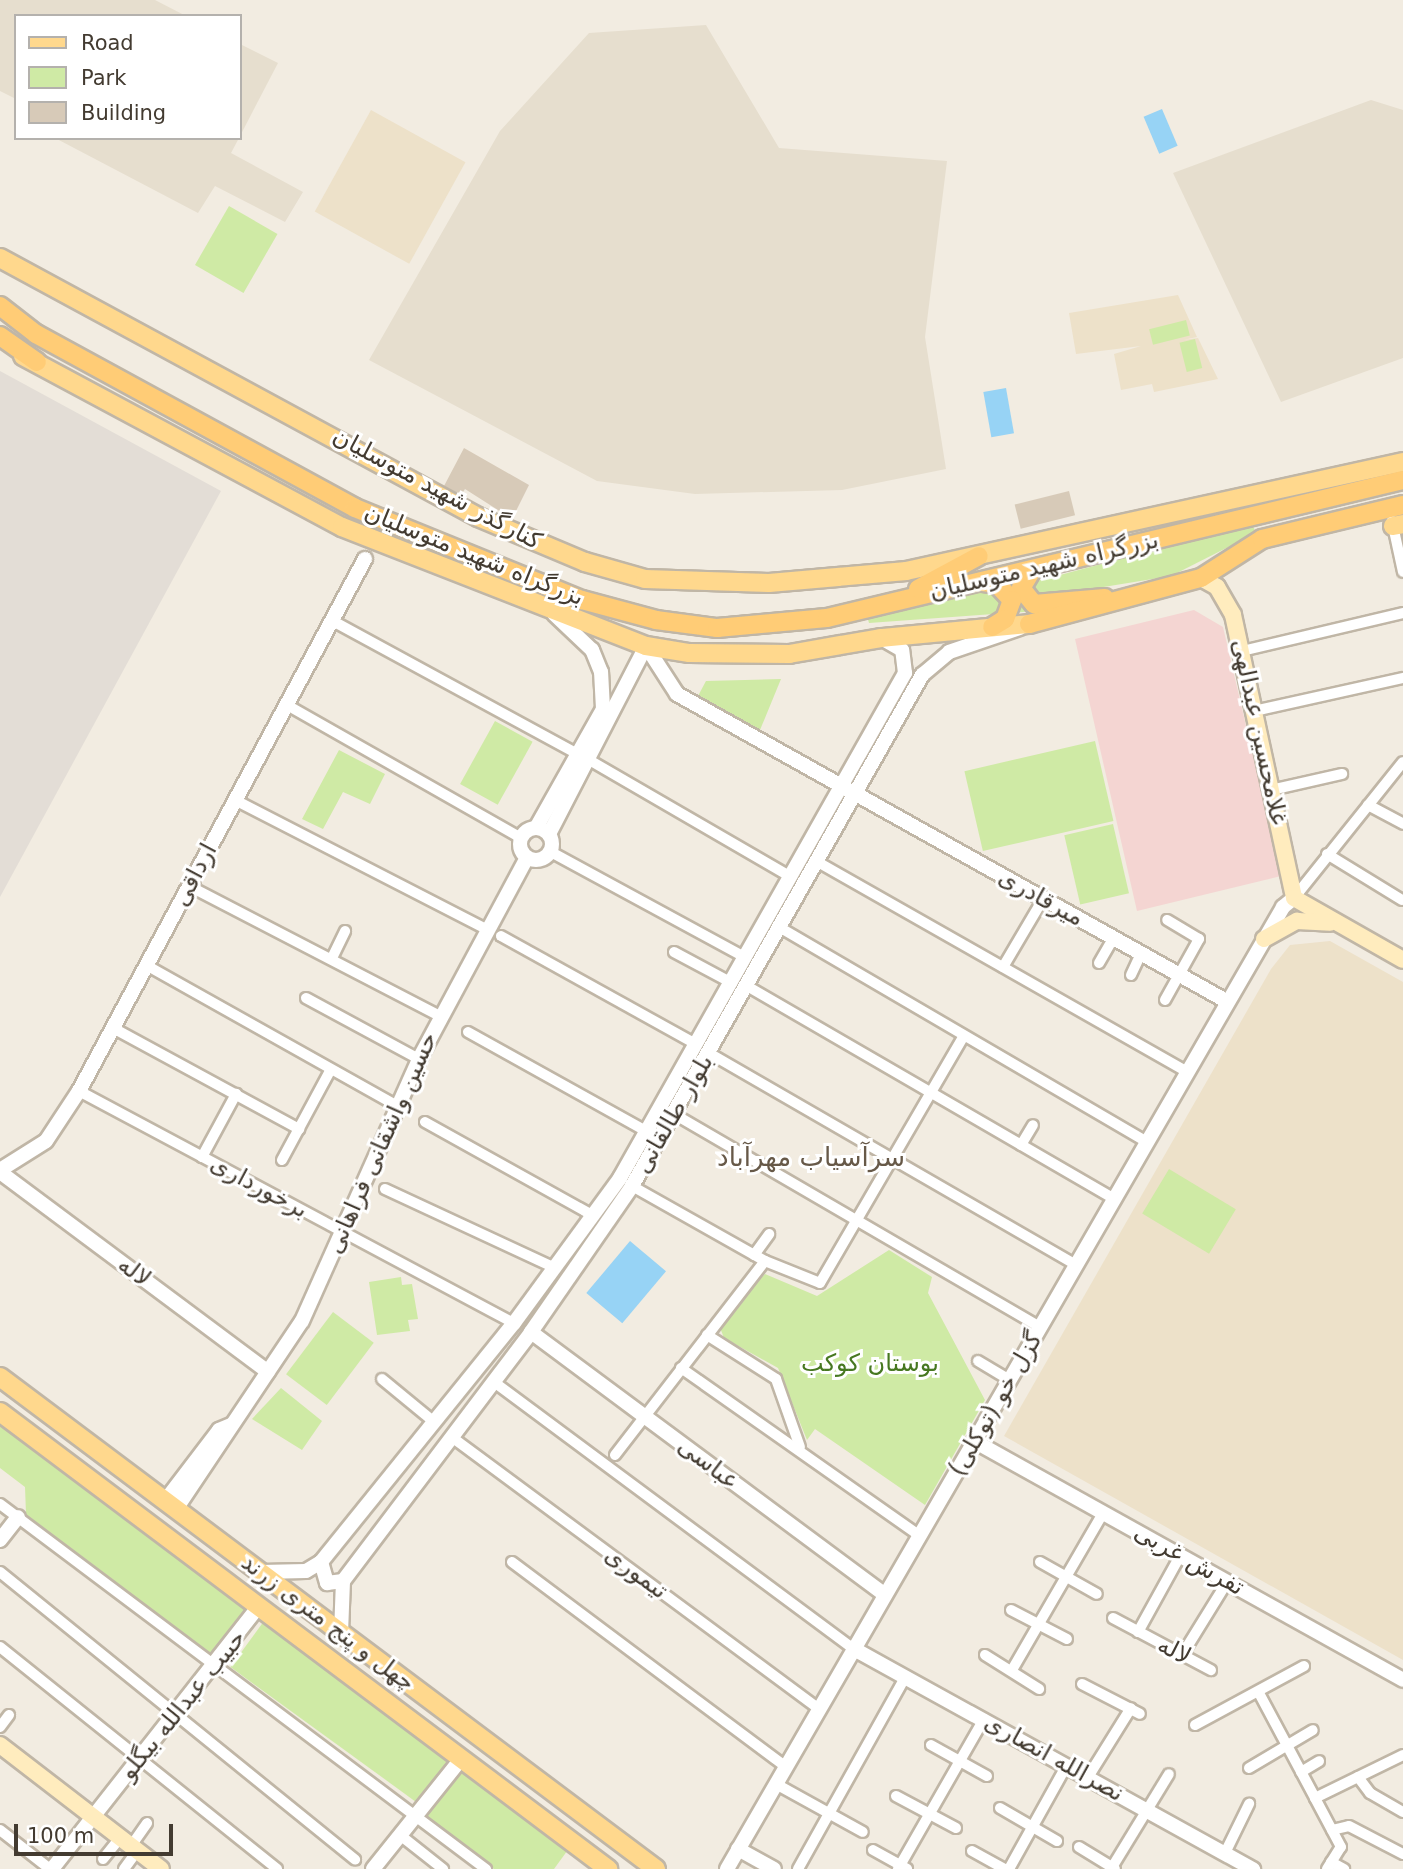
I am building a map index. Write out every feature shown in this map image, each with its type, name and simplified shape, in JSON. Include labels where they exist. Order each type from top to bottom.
[{"type":"highway","name":"بزرگراه شهید متوسلیان","points":[[0,306],[36,334],[355,508],[582,600],[656,620],[717,628],[827,618],[1403,480]]},
{"type":"highway","points":[[0,336],[37,362]]},
{"type":"highway","name":"بزرگراه شهید متوسلیان","points":[[1029,624],[1201,578],[1262,539],[1396,506]]},
{"type":"highway","points":[[888,603],[979,555]]},
{"type":"highway","points":[[1032,570],[1021,589],[1034,604],[1116,599]]},
{"type":"highway","points":[[979,582],[997,584],[1012,600],[1005,619],[992,627]]},
{"type":"main road","name":"کنارگذر شهید متوسلیان","points":[[0,258],[478,517],[586,562],[645,579],[722,584],[906,571],[1403,462]]},
{"type":"main road","points":[[0,344],[342,527],[554,614],[646,646],[689,653],[789,654],[881,638],[1029,624]]},
{"type":"main road","name":"غلامحسین عبدالهی","points":[[1201,578],[1224,597],[1242,651],[1294,898]]},
{"type":"main road","points":[[1294,898],[1403,960]]},
{"type":"main road","points":[[1264,939],[1297,921],[1340,925]]},
{"type":"main road","name":"چهل و پنج متری زرند","points":[[0,1377],[656,1869]]},
{"type":"main road","name":"چهل و پنج متری زرند","points":[[0,1412],[608,1869]]},
{"type":"main road","points":[[81,1473],[113,1482],[115,1469],[104,1456]]},
{"type":"main road","points":[[154,1528],[170,1505]]},
{"type":"main road","points":[[0,1745],[129,1845],[153,1867]]},
{"type":"street","points":[[1396,506],[1403,572]]},
{"type":"street","name":"ارداقی","points":[[0,1171],[46,1141],[79,1091],[365,559]]},
{"type":"street","points":[[1242,651],[1403,613]]},
{"type":"street","points":[[554,614],[584,638],[601,672],[603,709],[585,758]]},
{"type":"street","points":[[331,620],[585,758],[791,877]]},
{"type":"street","name":"بلوار طالقانی","points":[[343,1581],[531,1332],[626,1182],[674,1114],[732,983],[791,877],[934,660],[1029,624]]},
{"type":"street","name":"بلوار طالقانی","points":[[321,1562],[514,1323],[594,1216],[626,1182],[648,1132],[747,986],[816,861],[907,668],[902,650],[881,638]]},
{"type":"street","points":[[521,838],[542,831],[646,646]]},
{"type":"street","name":"میرقادری","points":[[646,646],[677,694],[1227,1002]]},
{"type":"street","points":[[1254,712],[1403,678]]},
{"type":"street","points":[[287,705],[521,838],[527,858],[540,860],[551,852]]},
{"type":"street","points":[[1294,898],[1403,762]]},
{"type":"street","points":[[1271,790],[1342,774]]},
{"type":"street","points":[[235,800],[486,929]]},
{"type":"street","points":[[1368,804],[1403,824]]},
{"type":"street","points":[[542,831],[551,852],[746,958]]},
{"type":"street","points":[[1327,854],[1402,900]]},
{"type":"street","name":"حسین واشقانی فراهانی","points":[[170,1505],[228,1437],[231,1425],[302,1321],[419,1059],[486,929],[527,858]]},
{"type":"street","points":[[816,861],[1188,1072]]},
{"type":"street","points":[[189,886],[440,1016]]},
{"type":"street","name":"گزل خو (توکلی)","points":[[727,1869],[1227,1002],[1264,939],[1294,898]]},
{"type":"street","points":[[1003,967],[1043,899]]},
{"type":"street","points":[[1165,1000],[1199,939],[1167,920]]},
{"type":"street","points":[[779,927],[1147,1142]]},
{"type":"street","points":[[331,958],[345,931]]},
{"type":"street","points":[[501,936],[703,1048],[1076,1265]]},
{"type":"street","points":[[1099,964],[1114,939]]},
{"type":"street","points":[[674,952],[732,983]]},
{"type":"street","points":[[1131,975],[1141,954]]},
{"type":"street","points":[[146,965],[397,1106]]},
{"type":"street","points":[[747,986],[1114,1199]]},
{"type":"street","points":[[306,998],[419,1059]]},
{"type":"street","points":[[113,1028],[299,1129]]},
{"type":"street","points":[[468,1032],[648,1132]]},
{"type":"street","points":[[626,1182],[754,1255],[811,1284],[822,1280],[964,1036]]},
{"type":"street","points":[[282,1160],[331,1069]]},
{"type":"street","name":"برخورداری","points":[[79,1091],[514,1323]]},
{"type":"street","points":[[202,1157],[236,1094]]},
{"type":"street","points":[[674,1114],[1040,1327]]},
{"type":"street","points":[[425,1122],[594,1216]]},
{"type":"street","points":[[1021,1145],[1033,1125]]},
{"type":"street","name":"لاله","points":[[0,1171],[268,1372]]},
{"type":"street","points":[[384,1189],[555,1268]]},
{"type":"street","points":[[754,1255],[769,1234]]},
{"type":"street","points":[[615,1455],[765,1261]]},
{"type":"street","name":"عباسی","points":[[531,1332],[885,1595]]},
{"type":"street","points":[[707,1335],[776,1379],[800,1447]]},
{"type":"street","points":[[978,1361],[1010,1380]]},
{"type":"street","points":[[681,1368],[800,1447],[920,1536]]},
{"type":"street","points":[[382,1379],[433,1421]]},
{"type":"street","points":[[494,1382],[854,1649]]},
{"type":"street","name":"تیموری","points":[[453,1438],[819,1709]]},
{"type":"street","name":"تفرش غربی","points":[[974,1441],[1403,1680]]},
{"type":"street","points":[[0,1504],[486,1869]]},
{"type":"street","points":[[1012,1670],[1103,1513]]},
{"type":"street","points":[[0,1540],[18,1517]]},
{"type":"street","name":"لاله","points":[[1138,1632],[1180,1556]]},
{"type":"street","points":[[261,1572],[306,1571],[321,1562],[327,1583],[343,1581],[341,1633]]},
{"type":"street","points":[[512,1562],[786,1767]]},
{"type":"street","points":[[1040,1562],[1097,1594]]},
{"type":"street","points":[[0,1572],[355,1859]]},
{"type":"street","points":[[1182,1656],[1227,1582]]},
{"type":"street","name":"حبیب عبدالله بیگلو","points":[[51,1869],[260,1606]]},
{"type":"street","points":[[1011,1610],[1067,1639]]},
{"type":"street","name":"لاله","points":[[1112,1618],[1211,1670]]},
{"type":"street","points":[[0,1647],[277,1869]]},
{"type":"street","name":"نصرالله انصاری","points":[[854,1649],[1253,1869]]},
{"type":"street","points":[[985,1655],[1039,1689]]},
{"type":"street","points":[[1195,1725],[1259,1693],[1304,1666]]},
{"type":"street","points":[[798,1869],[906,1676]]},
{"type":"street","points":[[1082,1684],[1135,1711],[1088,1777]]},
{"type":"street","points":[[1259,1693],[1341,1847],[1329,1866],[1344,1869]]},
{"type":"street","points":[[0,1727],[9,1715]]},
{"type":"street","points":[[873,1850],[902,1868],[984,1719]]},
{"type":"street","points":[[1249,1768],[1313,1730]]},
{"type":"street","points":[[931,1745],[987,1776]]},
{"type":"street","points":[[1315,1798],[1403,1755]]},
{"type":"street","points":[[373,1869],[461,1759]]},
{"type":"street","points":[[1301,1772],[1318,1761]]},
{"type":"street","points":[[972,1851],[1007,1869],[1067,1765]]},
{"type":"street","points":[[1079,1847],[1112,1868],[1145,1809],[1169,1774]]},
{"type":"street","points":[[1358,1777],[1370,1793],[1403,1812]]},
{"type":"street","points":[[776,1784],[863,1832]]},
{"type":"street","points":[[896,1796],[956,1828]]},
{"type":"street","points":[[1225,1853],[1249,1804]]},
{"type":"street","points":[[1000,1808],[1057,1840]]},
{"type":"street","points":[[103,1859],[129,1845],[147,1824]]},
{"type":"street","points":[[1332,1830],[1349,1826],[1403,1854]]},
{"type":"street","points":[[0,1830],[51,1869]]},
{"type":"street","points":[[400,1835],[443,1869]]},
{"type":"street","points":[[124,1869],[129,1845]]},
{"type":"street","points":[[738,1849],[774,1869]]},
{"type":"shaded area","points":[[0,0],[155,0],[182,14],[14,14],[14,98],[0,91]]},
{"type":"shaded area","points":[[706,25],[779,148],[947,161],[925,337],[946,469],[842,490],[695,494],[597,481],[369,360],[500,131],[589,33]]},
{"type":"shaded area","points":[[242,45],[278,63],[242,132]]},
{"type":"shaded area","points":[[1371,100],[1403,110],[1403,358],[1281,402],[1173,173]]},
{"type":"shaded area","points":[[371,110],[465,162],[409,264],[315,211]]},
{"type":"shaded area","points":[[59,140],[238,140],[231,153],[303,192],[285,222],[215,186],[198,213]]},
{"type":"shaded area","points":[[1178,295],[1197,337],[1183,340],[1198,338],[1218,379],[1154,392],[1152,384],[1121,390],[1114,354],[1141,346],[1076,354],[1069,313]]},
{"type":"shaded area","points":[[0,371],[221,491],[0,897]]},
{"type":"shaded area","points":[[1194,610],[1223,627],[1281,876],[1137,911],[1075,639]]},
{"type":"shaded area","points":[[1330,941],[1403,982],[1403,1660],[1004,1436],[1271,969],[1290,945]]},
{"type":"green space","points":[[229,206],[277,234],[243,293],[195,265]]},
{"type":"green space","points":[[1186,320],[1190,336],[1153,345],[1149,329]]},
{"type":"green space","points":[[1195,339],[1202,368],[1187,372],[1179,343]]},
{"type":"green space","points":[[1252,524],[1256,533],[1171,576],[1036,598],[1026,584]]},
{"type":"green space","points":[[1019,580],[1017,599],[1037,611],[869,623],[867,616]]},
{"type":"green space","points":[[781,679],[760,730],[698,696],[706,681]]},
{"type":"green space","points":[[495,721],[533,742],[498,805],[460,784]]},
{"type":"green space","points":[[1095,741],[1113,821],[983,851],[964,771]]},
{"type":"green space","points":[[339,750],[385,774],[370,804],[343,792],[323,829],[302,819]]},
{"type":"green space","points":[[1113,824],[1129,893],[1080,904],[1064,835]]},
{"type":"green space","points":[[1169,1169],[1236,1209],[1209,1254],[1142,1214]]},
{"type":"green space","name":"بوستان کوکب","points":[[889,1250],[932,1277],[928,1293],[985,1400],[925,1505],[815,1429],[807,1440],[778,1368],[724,1338],[719,1325],[765,1274],[817,1296]]},
{"type":"green space","points":[[401,1277],[402,1285],[412,1284],[418,1319],[408,1320],[410,1331],[377,1335],[369,1282]]},
{"type":"green space","points":[[333,1312],[374,1343],[327,1405],[286,1374]]},
{"type":"green space","points":[[281,1388],[322,1421],[302,1450],[252,1419]]},
{"type":"green space","points":[[0,1422],[248,1609],[215,1657],[32,1523],[26,1514],[25,1487],[0,1468]]},
{"type":"green space","points":[[264,1621],[451,1757],[417,1803],[230,1667]]},
{"type":"green space","points":[[459,1768],[570,1847],[554,1869],[494,1869],[424,1814]]},
{"type":"water","points":[[1162,109],[1178,146],[1159,154],[1144,117]]},
{"type":"water","points":[[1006,388],[1014,433],[991,437],[983,392]]},
{"type":"water","points":[[630,1241],[666,1271],[622,1323],[586,1293]]},
{"type":"building","points":[[464,448],[529,485],[512,519],[465,489],[461,495],[444,486]]},
{"type":"building","points":[[1069,491],[1075,515],[1021,529],[1015,505]]},
{"type":"district","name":"سرآسیاب مهرآباد","points":[[811,1158]]}]
